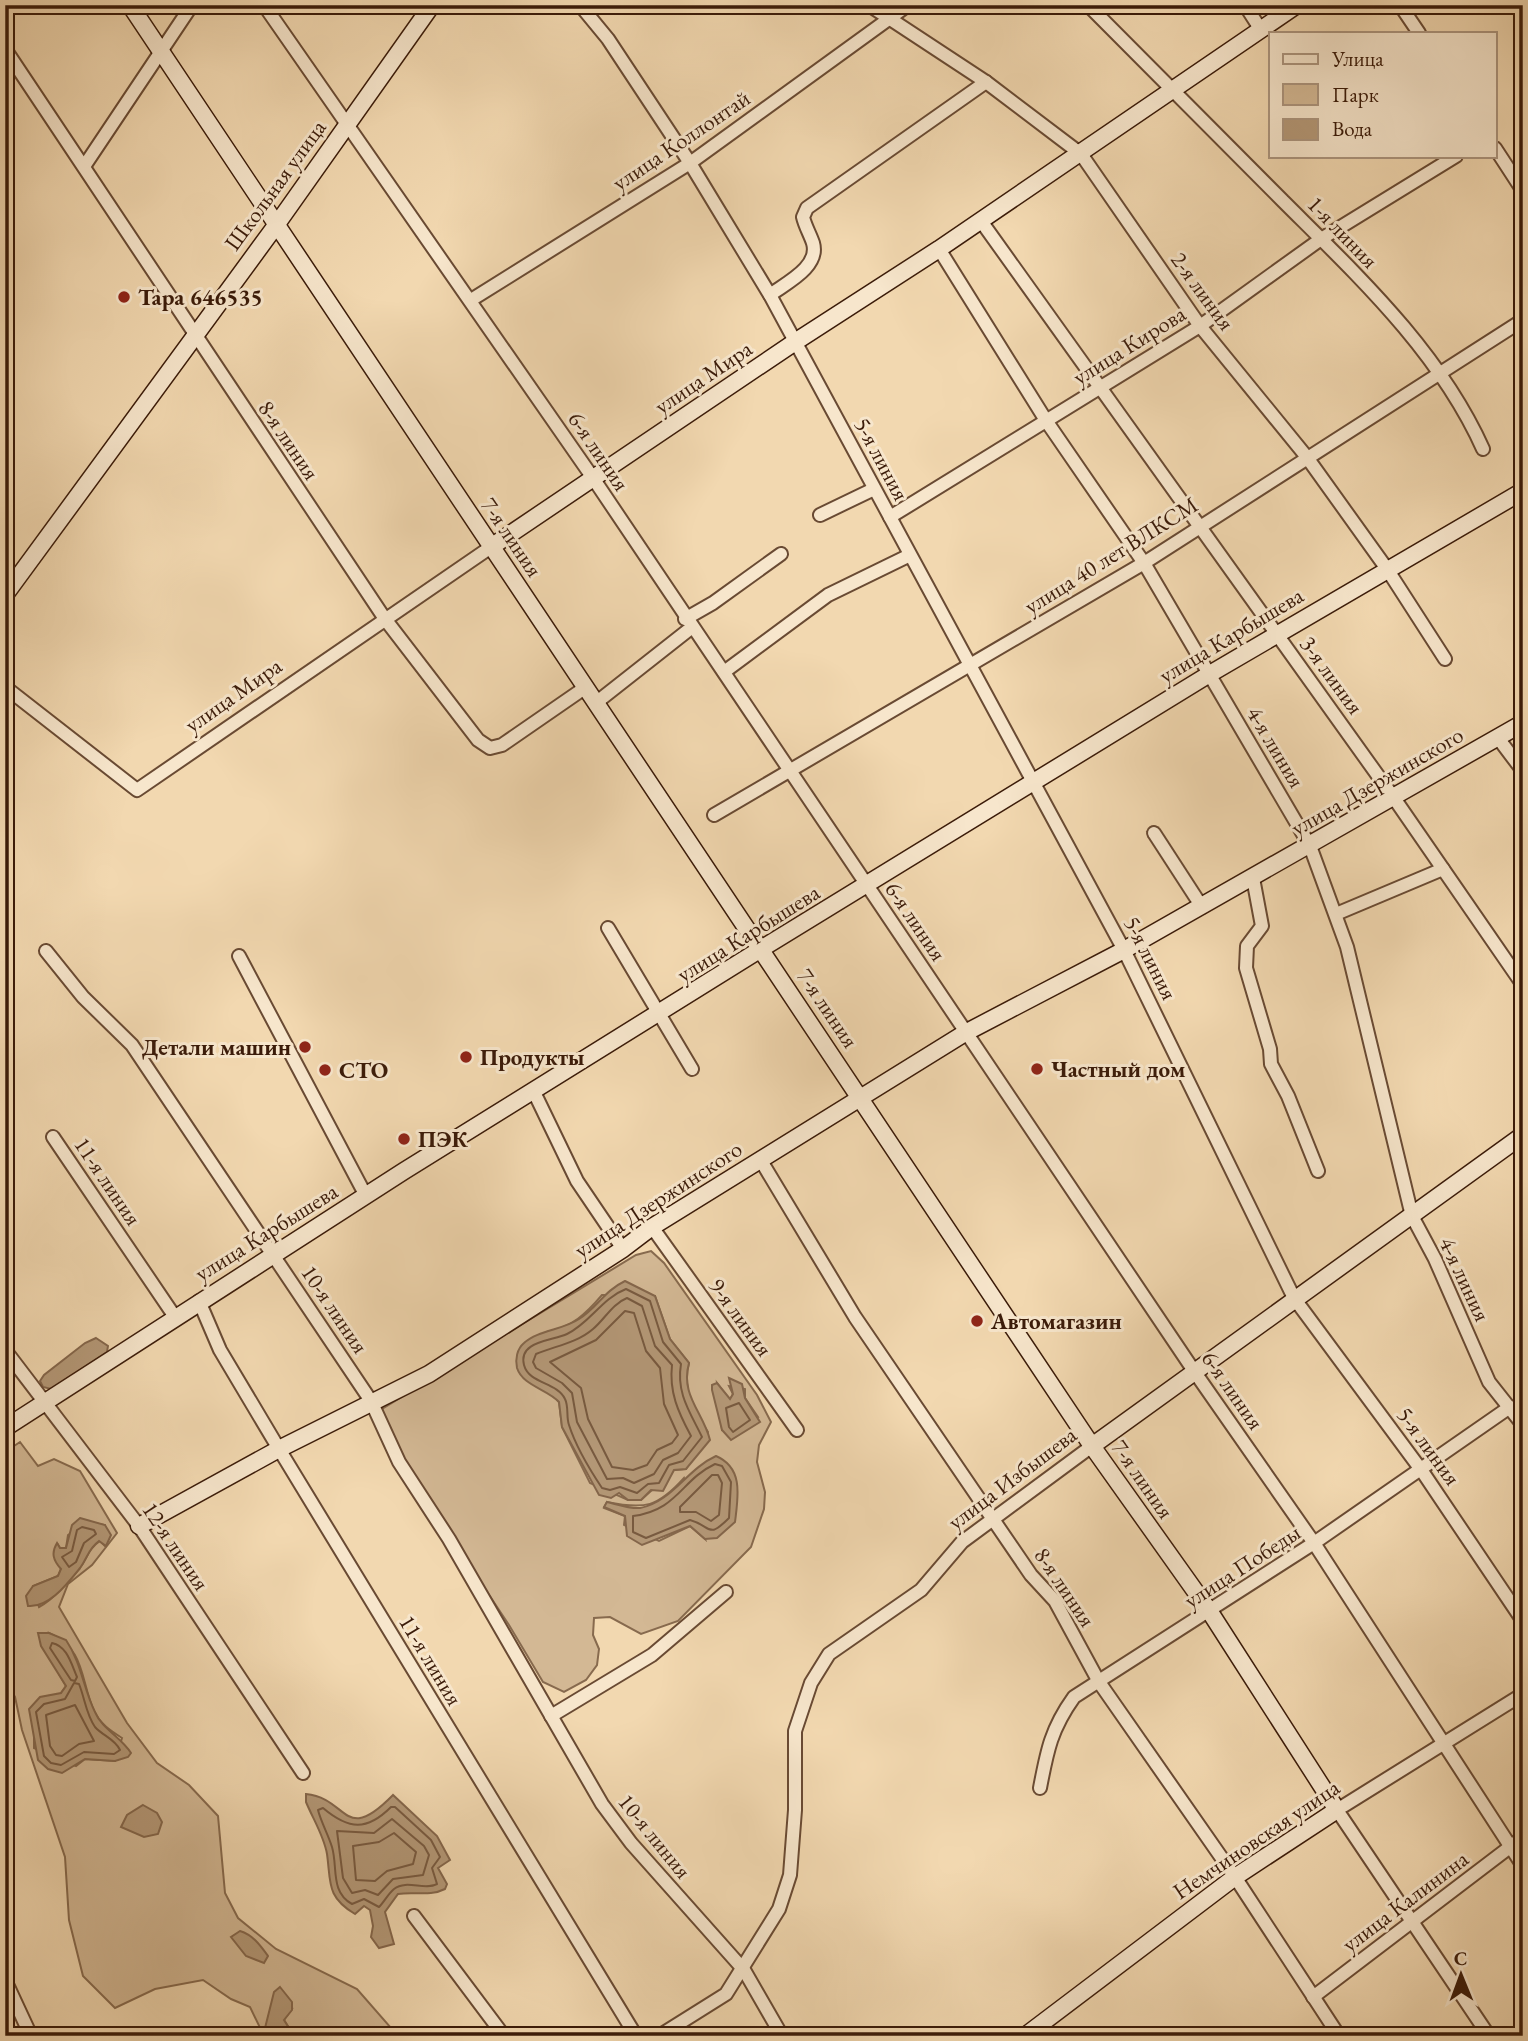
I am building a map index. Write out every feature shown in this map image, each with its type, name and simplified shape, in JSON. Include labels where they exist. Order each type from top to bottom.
[{"type":"main road","name":"7-я линия","points":[[130,5],[1093,1446],[1210,1612],[1337,1810]]},
{"type":"main road","name":"Школьная улица","points":[[5,594],[277,224],[432,5]]},
{"type":"main road","name":"улица Мира","points":[[491,547],[795,342],[939,250],[1297,5]]},
{"type":"main road","name":"улица Карбышева","points":[[5,1428],[199,1301],[761,949],[868,886],[1208,674],[1522,492]]},
{"type":"main road","name":"улица Дзержинского","points":[[139,1525],[371,1401],[429,1374],[623,1250],[652,1227],[760,1159],[862,1100],[965,1033],[1202,907],[1523,723]]},
{"type":"main road","name":"улица Избышева","points":[[1093,1446],[1294,1298],[1523,1135]]},
{"type":"main road","name":"Немчиновская улица","points":[[1024,2036],[1235,1877],[1337,1810]]},
{"type":"street","points":[[85,165],[192,5]]},
{"type":"street","name":"6-я линия","points":[[264,5],[593,478],[965,1033],[1314,1543],[1523,1866]]},
{"type":"street","name":"5-я линия","points":[[580,5],[608,39],[690,163],[770,295],[890,517],[908,556],[1035,781],[1124,950],[1294,1298],[1422,1471],[1523,1621]]},
{"type":"street","name":"2-я линия","points":[[869,5],[986,82],[1081,153],[1200,326],[1306,456],[1387,569],[1445,659]]},
{"type":"street","name":"улица Коллонтай","points":[[471,300],[690,163],[891,20],[908,5]]},
{"type":"street","name":"1-я линия","points":[[1088,5],[1321,239],[1441,371],[1483,449]]},
{"type":"street","points":[[1245,5],[1261,30]]},
{"type":"street","points":[[1400,5],[1418,32]]},
{"type":"street","name":"8-я линия","points":[[5,49],[85,165],[249,419],[385,619],[478,740],[490,748],[502,745],[586,687]]},
{"type":"street","points":[[770,295],[801,272],[813,257],[813,242],[803,216],[807,208],[986,82]]},
{"type":"street","points":[[1496,150],[1523,191]]},
{"type":"street","name":"улица Кирова","points":[[890,517],[1200,326],[1321,239],[1453,158]]},
{"type":"street","name":"3-я линия","points":[[981,221],[1394,798],[1523,985]]},
{"type":"street","name":"4-я линия","points":[[939,250],[1048,422],[1144,563],[1310,846],[1336,914],[1370,1036],[1412,1216],[1435,1259],[1489,1382],[1523,1425]]},
{"type":"street","name":"улица 40 лет ВЛКСМ","points":[[714,815],[1144,563],[1306,456],[1523,320]]},
{"type":"street","points":[[820,515],[874,489]]},
{"type":"street","name":"улица Мира","points":[[5,688],[137,790],[491,547]]},
{"type":"street","points":[[597,702],[688,623],[781,554]]},
{"type":"street","points":[[724,672],[828,595],[908,556]]},
{"type":"street","points":[[1498,738],[1523,771]]},
{"type":"street","points":[[1154,833],[1202,907]]},
{"type":"street","points":[[1336,914],[1443,869]]},
{"type":"street","points":[[1253,878],[1262,926],[1247,946],[1246,968],[1270,1049],[1271,1064],[1288,1096],[1318,1171]]},
{"type":"street","points":[[608,928],[692,1069]]},
{"type":"street","name":"10-я линия","points":[[46,951],[83,997],[132,1045],[371,1401],[399,1462],[449,1539],[602,1804],[631,1843],[744,1970],[782,2036]]},
{"type":"street","points":[[239,956],[366,1196]]},
{"type":"street","points":[[534,1092],[577,1181],[623,1250]]},
{"type":"street","name":"11-я линия","points":[[53,1137],[175,1317]]},
{"type":"street","name":"8-я линия","points":[[760,1159],[855,1317],[1031,1575],[1055,1601],[1099,1682],[1235,1877],[1339,2036]]},
{"type":"street","name":"9-я линия","points":[[652,1227],[797,1430]]},
{"type":"street","name":"11-я линия","points":[[199,1301],[220,1350],[636,2036]]},
{"type":"street","name":"12-я линия","points":[[5,1350],[139,1525],[303,1773]]},
{"type":"street","name":"улица Победы","points":[[1040,1788],[1049,1741],[1057,1720],[1074,1698],[1210,1612],[1422,1471],[1510,1407]]},
{"type":"street","name":"улица Избышева","points":[[659,2036],[726,1994],[744,1970],[779,1909],[790,1875],[795,1810],[795,1731],[811,1683],[829,1654],[921,1590],[962,1542],[1093,1446]]},
{"type":"street","points":[[551,1716],[652,1655],[726,1592]]},
{"type":"street","name":"Немчиновская улица","points":[[1337,1810],[1523,1694]]},
{"type":"street","name":"7-я линия","points":[[1337,1810],[1489,2036]]},
{"type":"street","name":"улица Калинина","points":[[1313,1997],[1523,1838]]},
{"type":"street","points":[[414,1916],[504,2036]]},
{"type":"street","points":[[5,1980],[31,2036]]},
{"type":"green space","points":[[651,1251],[664,1263],[757,1395],[771,1422],[759,1445],[757,1462],[765,1492],[764,1509],[751,1547],[678,1621],[641,1634],[610,1617],[594,1618],[593,1635],[599,1649],[597,1665],[586,1680],[564,1692],[543,1682],[509,1625],[399,1459],[382,1409],[636,1255]],"holes":[[[602,1295],[655,1296],[670,1339],[689,1363],[688,1391],[708,1432],[686,1469],[674,1470],[641,1500],[628,1500],[590,1483],[562,1427],[559,1402],[553,1395],[547,1332],[578,1319]],[[717,1383],[730,1400],[733,1394],[729,1386],[745,1389],[745,1398],[758,1417],[722,1430]],[[684,1478],[705,1539],[690,1526],[659,1541],[624,1525],[625,1516],[604,1508],[607,1502],[631,1506],[650,1504],[675,1488]]]},
{"type":"green space","points":[[20,1442],[38,1466],[54,1459],[80,1471],[117,1533],[92,1565],[68,1584],[59,1607],[127,1723],[157,1763],[189,1785],[218,1816],[225,1893],[238,1918],[276,1949],[357,1989],[398,2036],[294,2036],[284,2020],[291,2010],[268,2020],[264,2032],[269,2036],[264,2036],[250,2007],[231,1999],[203,1980],[155,1989],[115,2008],[83,1976],[69,1920],[65,1857],[22,1730],[15,1697],[5,1681],[5,1452]],"holes":[[[88,1522],[105,1525],[105,1546],[100,1541],[96,1544],[66,1584],[39,1607],[33,1586],[58,1576],[61,1569],[57,1543],[60,1548],[66,1548],[68,1535]],[[49,1633],[61,1640],[76,1657],[96,1716],[122,1738],[115,1761],[85,1759],[76,1766],[34,1748],[34,1730],[66,1686],[59,1674]]]},
{"type":"water","points":[[625,1281],[655,1296],[670,1339],[689,1363],[687,1374],[690,1394],[710,1440],[686,1469],[674,1470],[663,1491],[651,1490],[641,1500],[628,1500],[619,1493],[611,1498],[599,1495],[562,1427],[559,1402],[524,1379],[516,1365],[518,1351],[524,1343],[536,1335],[579,1319]]},
{"type":"water","points":[[96,1338],[108,1346],[107,1352],[51,1389],[43,1387],[40,1381],[44,1375],[85,1343]]},
{"type":"water","points":[[729,1378],[742,1384],[745,1398],[760,1422],[731,1440],[722,1430],[712,1390],[712,1385],[717,1383],[730,1399],[733,1394]]},
{"type":"water","points":[[716,1456],[731,1468],[738,1493],[735,1522],[717,1538],[705,1539],[690,1526],[642,1545],[627,1536],[625,1516],[604,1507],[607,1502],[636,1508],[651,1505]]},
{"type":"water","points":[[80,1518],[105,1525],[111,1535],[106,1546],[99,1541],[95,1544],[80,1568],[57,1594],[36,1606],[28,1606],[26,1596],[33,1586],[58,1576],[61,1569],[54,1556],[55,1547],[57,1543],[60,1548],[66,1548],[72,1525]]},
{"type":"water","points":[[38,1633],[49,1633],[66,1640],[76,1658],[98,1718],[127,1747],[131,1753],[128,1757],[115,1761],[85,1759],[62,1773],[48,1769],[38,1760],[29,1709],[40,1697],[61,1693],[66,1686],[41,1646]]},
{"type":"water","points":[[306,1794],[320,1797],[355,1818],[364,1817],[377,1810],[393,1795],[437,1836],[450,1860],[438,1868],[447,1884],[445,1889],[433,1893],[398,1894],[385,1912],[394,1944],[379,1948],[371,1937],[373,1926],[370,1910],[364,1906],[355,1914],[334,1895],[326,1847],[306,1802]]},
{"type":"water","points":[[143,1805],[157,1813],[162,1822],[158,1834],[144,1837],[121,1827],[127,1815]]},
{"type":"water","points":[[240,1931],[259,1944],[268,1956],[264,1963],[246,1956],[231,1937]]},
{"type":"water","points":[[280,1987],[292,2002],[292,2010],[284,2020],[294,2036],[269,2036],[264,2032],[274,1992]]},
{"type":"place","name":"Тара 646535","points":[[124,297]]},
{"type":"place","name":"Детали машин","points":[[305,1047]]},
{"type":"place","name":"Продукты","points":[[466,1057]]},
{"type":"place","name":"Частный дом","points":[[1037,1069]]},
{"type":"place","name":"СТО","points":[[325,1070]]},
{"type":"place","name":"ПЭК","points":[[404,1139]]},
{"type":"place","name":"Автомагазин","points":[[977,1321]]}]
